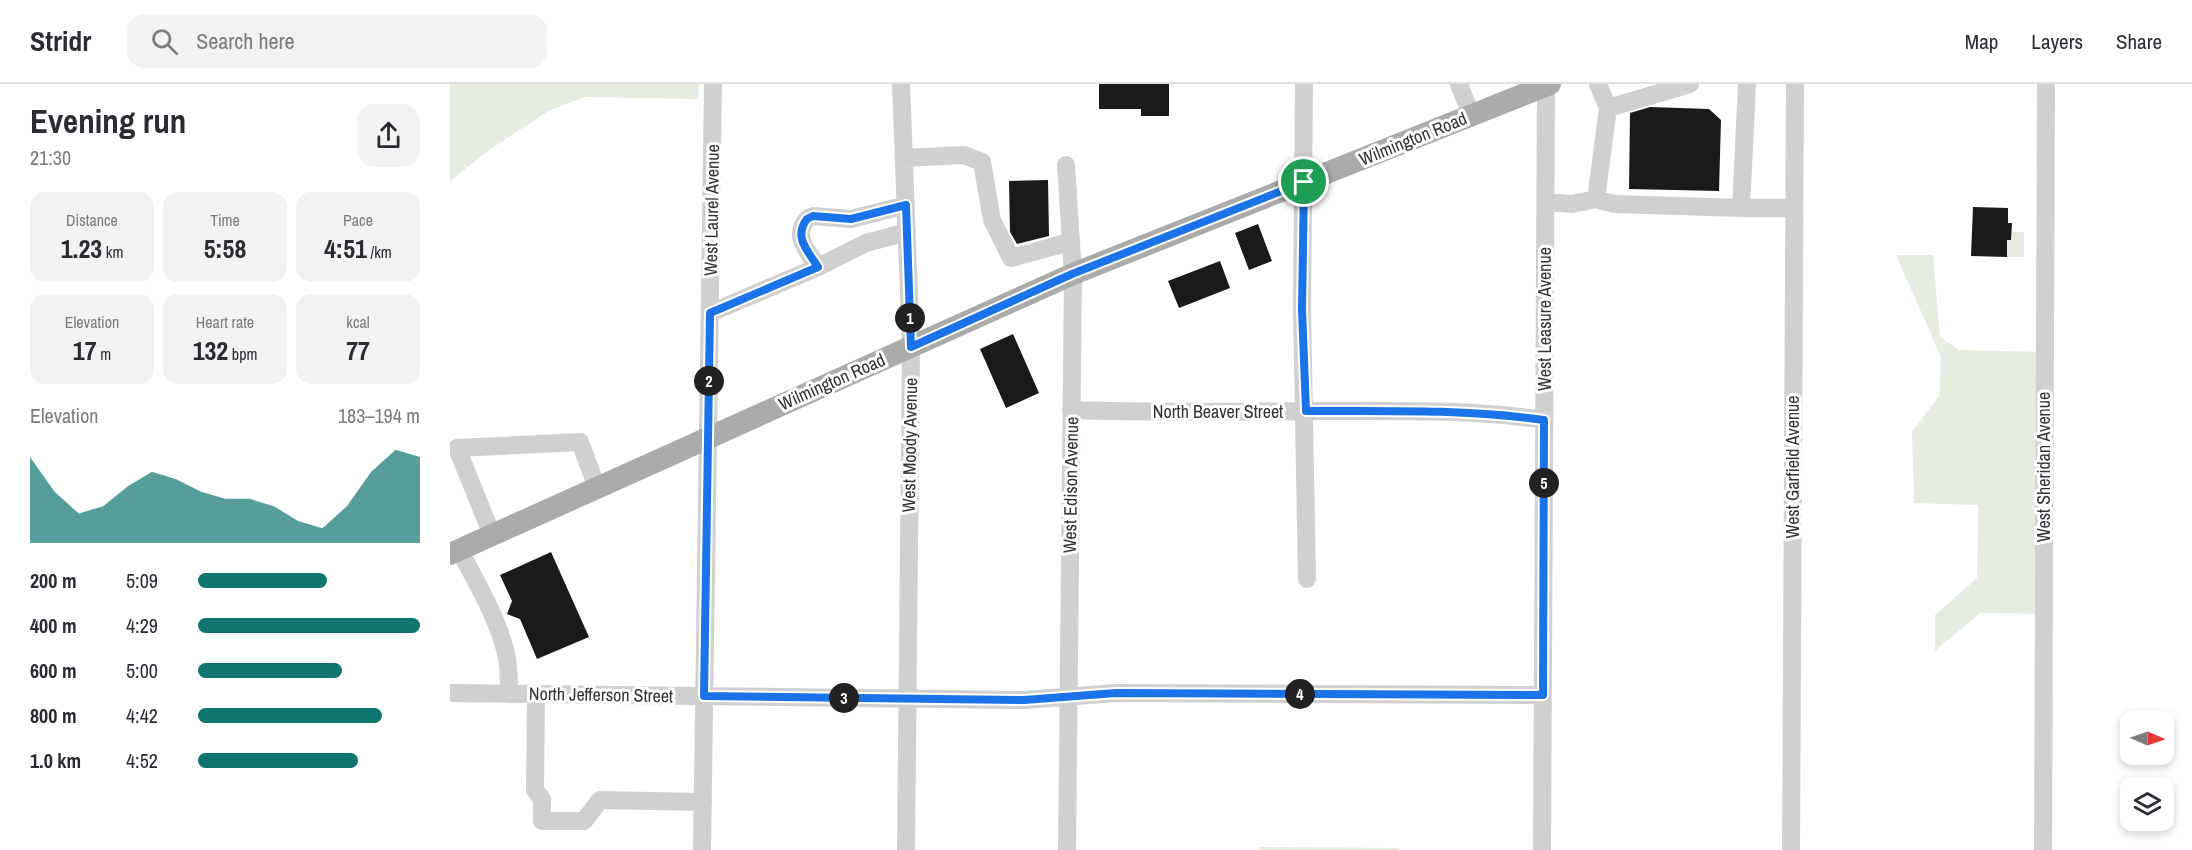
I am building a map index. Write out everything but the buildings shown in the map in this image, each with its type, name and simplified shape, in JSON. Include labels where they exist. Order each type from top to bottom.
[{"type":"main road","name":"Wilmington Road","points":[[454,552],[1072,274],[1548,85]]},
{"type":"street","name":"West Laurel Avenue","points":[[702,850],[713,84]]},
{"type":"street","name":"West Moody Avenue","points":[[901,84],[911,347],[906,850]]},
{"type":"street","points":[[1304,84],[1302,309],[1306,411],[1307,579]]},
{"type":"street","points":[[1459,84],[1472,116]]},
{"type":"street","points":[[1596,199],[1608,108],[1598,84]]},
{"type":"street","points":[[1608,108],[1690,84]]},
{"type":"street","points":[[1741,207],[1747,84]]},
{"type":"street","name":"West Garfield Avenue","points":[[1791,850],[1795,84]]},
{"type":"street","name":"West Sheridan Avenue","points":[[2043,850],[2046,84]]},
{"type":"street","name":"West Leasure Avenue","points":[[1542,850],[1548,85]]},
{"type":"street","points":[[904,158],[964,155],[982,162],[992,220],[1011,258],[1070,242]]},
{"type":"street","name":"West Edison Avenue","points":[[1066,165],[1072,274],[1068,850]]},
{"type":"street","points":[[1546,202],[1572,204],[1596,199],[1614,204],[1794,208]]},
{"type":"street","points":[[818,267],[800,240],[800,231],[807,219],[813,216],[851,219],[906,205]]},
{"type":"street","points":[[710,313],[818,267],[866,243],[907,232]]},
{"type":"street","name":"North Beaver Street","points":[[1071,410],[1137,413],[1421,410],[1475,412],[1544,420]]},
{"type":"street","points":[[492,535],[458,448],[580,442],[597,488]]},
{"type":"street","points":[[454,552],[483,591],[508,664],[509,694]]},
{"type":"street","name":"North Jefferson Street","points":[[450,693],[1024,700],[1116,693],[1543,695]]},
{"type":"street","points":[[536,694],[535,790],[542,799],[542,821],[584,821],[600,800],[703,802]]},
{"type":"shaded area","points":[[450,84],[699,84],[698,99],[585,97],[550,110],[489,150],[450,181]]},
{"type":"shaded area","points":[[2012,232],[2024,232],[2024,257],[2007,257],[2007,240],[2011,240]]},
{"type":"shaded area","points":[[1896,255],[1933,255],[1940,337],[1959,350],[2045,352],[2044,614],[1980,613],[1935,651],[1935,615],[1977,578],[1978,505],[1914,503],[1912,432],[1939,396],[1941,357]]},
{"type":"shaded area","points":[[1259,847],[1399,848],[1399,850],[1259,850]]},
{"type":"route","points":[[1304,182],[1302,309],[1306,411],[1475,412],[1544,420],[1543,695],[1116,693],[1024,700],[704,696],[710,313],[818,267],[800,240],[800,231],[807,219],[813,216],[851,219],[906,205],[911,347],[1072,274],[1304,182]]}]
